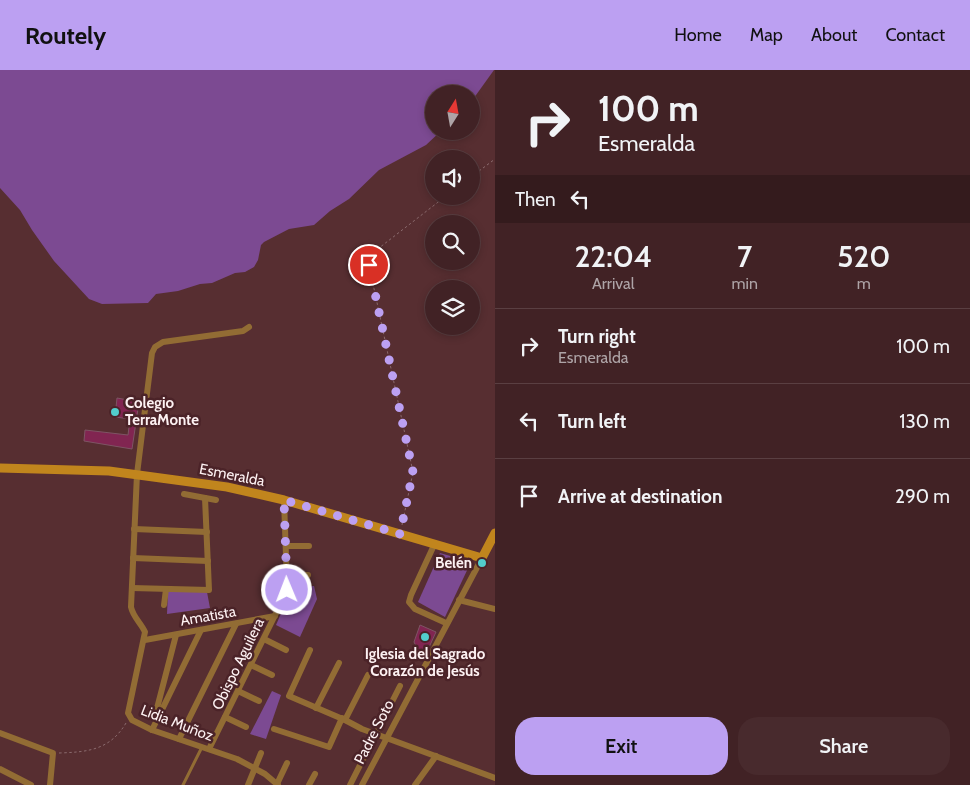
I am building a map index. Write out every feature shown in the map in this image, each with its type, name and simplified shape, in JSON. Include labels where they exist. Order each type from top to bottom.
[{"type":"street","points":[[145,640],[142,624],[132,613],[132,588],[137,474],[152,353],[155,347],[163,342],[243,331],[250,327]]},
{"type":"street","name":"Esmeralda","points":[[0,468],[95,470],[227,487],[284,500],[482,558]]},
{"type":"street","points":[[184,494],[216,500]]},
{"type":"street","points":[[132,588],[209,590],[205,498]]},
{"type":"street","name":"Obispo Aguilera","points":[[210,749],[286,593],[284,500]]},
{"type":"street","points":[[134,529],[207,532]]},
{"type":"street","name":"Padre Soto","points":[[362,785],[495,533]]},
{"type":"street","points":[[435,543],[409,602],[415,609],[446,623]]},
{"type":"street","points":[[286,546],[309,546]]},
{"type":"street","points":[[133,558],[208,561]]},
{"type":"street","points":[[287,575],[308,575]]},
{"type":"street","points":[[164,604],[166,589]]},
{"type":"street","points":[[459,600],[495,609]]},
{"type":"street","name":"Amatista","points":[[145,640],[276,616]]},
{"type":"street","points":[[179,739],[236,624]]},
{"type":"street","points":[[152,730],[201,630]]},
{"type":"street","points":[[152,730],[176,634]]},
{"type":"street","points":[[264,639],[286,650]]},
{"type":"street","name":"Lidia Muñoz","points":[[145,640],[128,710],[129,717],[152,730],[237,759],[255,768],[277,784]]},
{"type":"street","points":[[310,650],[289,696],[362,729],[495,778]]},
{"type":"street","points":[[316,708],[339,663]]},
{"type":"street","points":[[251,665],[272,675]]},
{"type":"street","points":[[274,729],[329,747],[368,674]]},
{"type":"street","name":"Padre Soto","points":[[350,785],[400,686]]},
{"type":"street","points":[[238,691],[259,700]]},
{"type":"street","points":[[225,717],[246,727]]},
{"type":"street","points":[[0,733],[53,753],[50,785]]},
{"type":"street","points":[[248,785],[261,753]]},
{"type":"street","points":[[415,785],[436,756]]},
{"type":"street","points":[[277,784],[287,763]]},
{"type":"street","points":[[0,769],[31,785]]},
{"type":"street","points":[[309,785],[315,774]]},
{"type":"lane","points":[[182,785],[202,747]]},
{"type":"path","points":[[480,170],[495,159]]},
{"type":"path","points":[[400,534],[413,472],[369,265],[370,255],[434,205]]},
{"type":"path","points":[[53,753],[81,752],[101,748],[113,740],[126,725],[129,717]]},
{"type":"shaded area","points":[[0,70],[494,70],[480,89],[480,85],[425,85],[425,140],[431,140],[426,145],[379,170],[349,199],[330,211],[314,225],[289,229],[264,242],[261,245],[258,260],[254,267],[212,283],[156,294],[148,303],[102,304],[89,299],[54,261],[20,210],[0,188]]},
{"type":"shaded area","points":[[440,553],[471,562],[445,617],[418,602]]},
{"type":"shaded area","points":[[314,586],[317,599],[300,637],[276,625],[292,588]]},
{"type":"shaded area","points":[[168,591],[207,592],[210,608],[167,614]]},
{"type":"shaded area","points":[[272,691],[281,695],[266,739],[250,734]]},
{"type":"building","points":[[117,398],[139,402],[132,449],[84,441],[85,430],[128,435],[130,419],[115,417]]},
{"type":"building","name":"Iglesia del Sagrado Corazón de Jesús","points":[[420,625],[436,632],[425,656],[418,650],[414,642]]},
{"type":"place","name":"Colegio TerraMonte","points":[[115,412]]},
{"type":"place","name":"Belén","points":[[482,563]]},
{"type":"place","name":"Iglesia del Sagrado Corazón de Jesús","points":[[425,637]]},
{"type":"route","points":[[287,590],[284,500],[400,534],[413,472],[369,265]]}]
